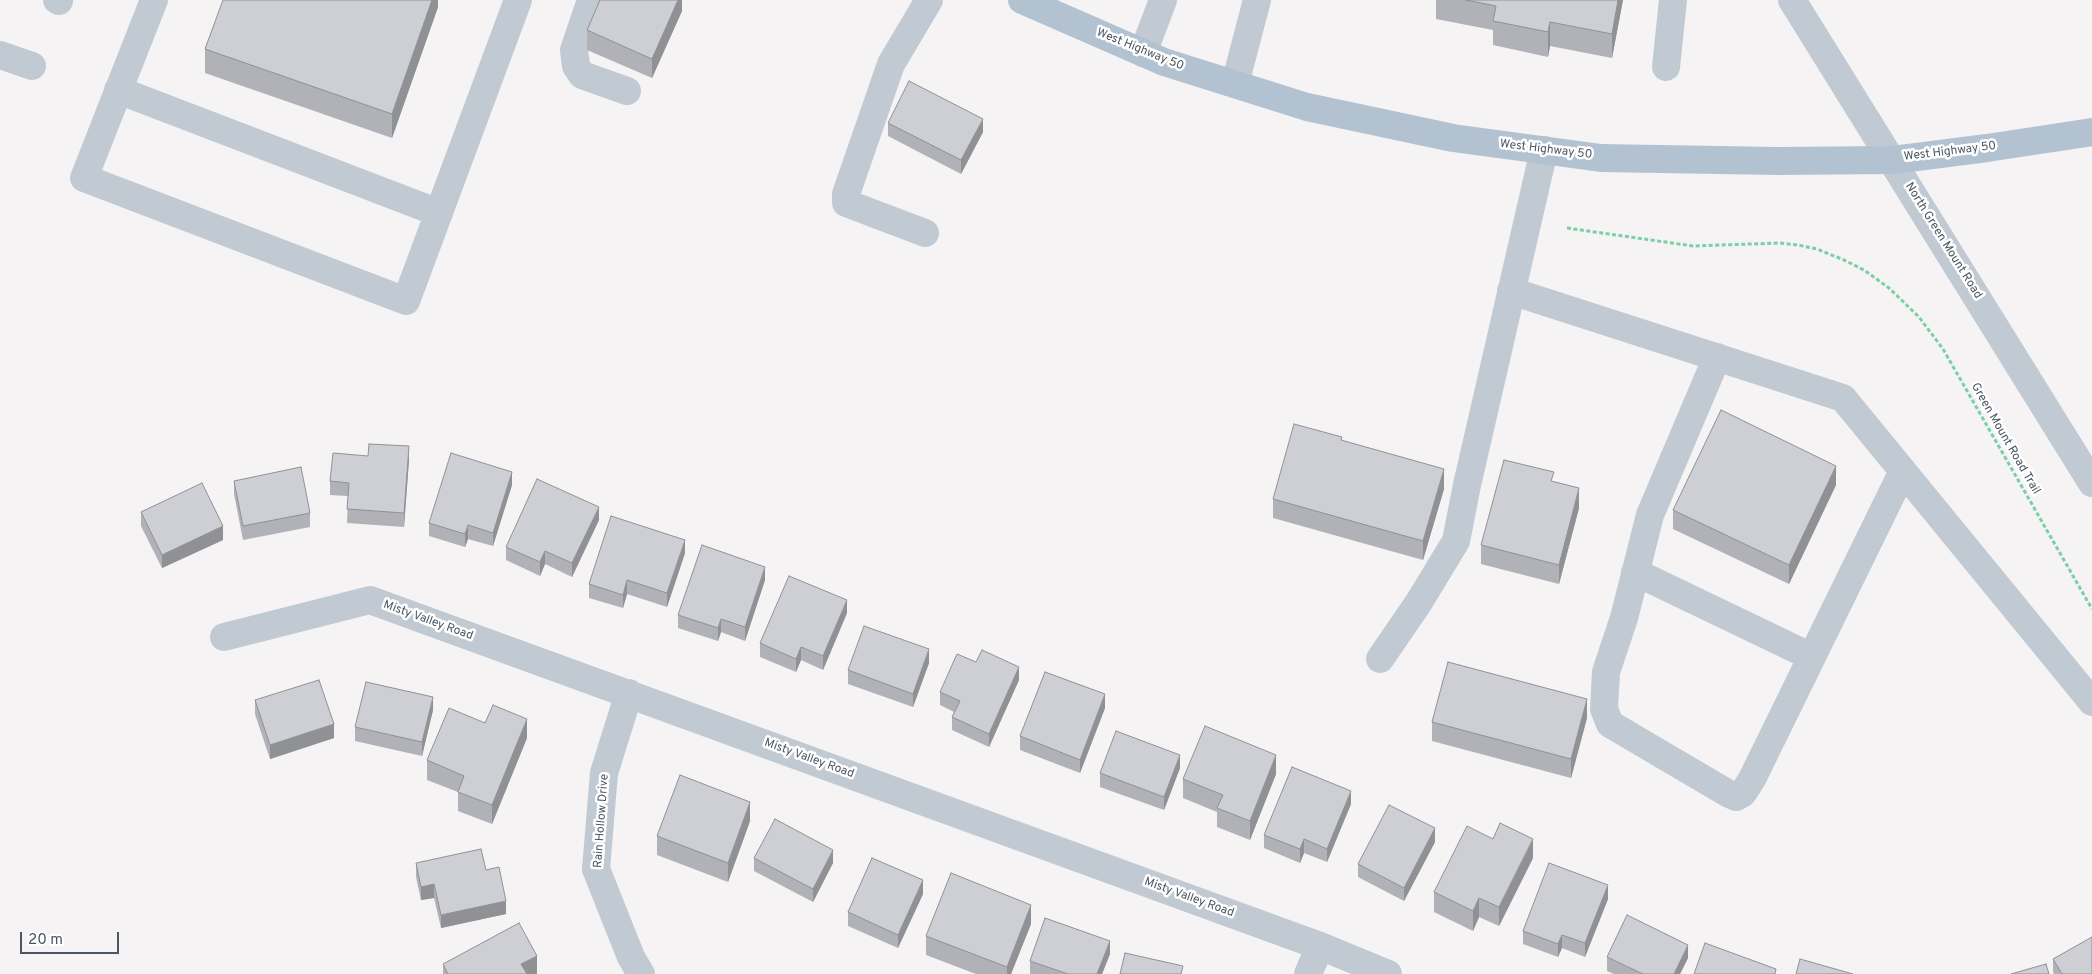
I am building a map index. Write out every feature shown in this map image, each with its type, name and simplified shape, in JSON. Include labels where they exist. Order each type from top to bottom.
[{"type":"main road","name":"West Highway 50","points":[[1022,0],[1164,62],[1307,107],[1443,136],[1601,158],[1777,161],[1893,160],[2092,132]]},
{"type":"street","points":[[154,0],[84,178],[406,301],[518,0]]},
{"type":"street","points":[[591,0],[574,50],[576,66],[582,75],[627,91]]},
{"type":"street","points":[[925,233],[846,203],[846,194],[891,64],[929,0]]},
{"type":"street","points":[[1143,53],[1163,0]]},
{"type":"street","points":[[1235,84],[1257,0]]},
{"type":"street","points":[[1666,67],[1673,0]]},
{"type":"street","name":"North Green Mount Road","points":[[1792,0],[2092,483]]},
{"type":"street","points":[[0,55],[32,66]]},
{"type":"street","points":[[118,90],[439,213]]},
{"type":"street","points":[[1380,660],[1419,602],[1456,541],[1467,485],[1544,150]]},
{"type":"street","points":[[1511,291],[1843,398],[2092,702]]},
{"type":"street","points":[[1717,357],[1650,515],[1624,618],[1606,672],[1604,709],[1610,724],[1736,797],[1743,793],[1752,779],[1904,471]]},
{"type":"street","points":[[1635,572],[1812,657]]},
{"type":"street","name":"Misty Valley Road","points":[[224,637],[370,600],[1320,946],[1388,974]]},
{"type":"street","name":"Rain Hollow Drive","points":[[629,693],[604,773],[596,869],[631,958],[641,974]]},
{"type":"street","points":[[1308,974],[1320,946]]},
{"type":"path","name":"Green Mount Road Trail","points":[[1567,228],[1693,246],[1780,243],[1798,245],[1817,249],[1844,260],[1864,270],[1889,288],[1919,317],[1943,349],[2092,608]]},
{"type":"building","points":[[223,0],[432,0],[392,114],[205,49]]},
{"type":"building","points":[[600,0],[678,0],[652,59],[587,30]]},
{"type":"building","points":[[1466,0],[1618,0],[1612,34],[1550,22],[1548,32],[1493,21],[1496,6]]},
{"type":"building","points":[[909,81],[983,119],[961,160],[888,123]]},
{"type":"building","points":[[1721,410],[1836,466],[1789,565],[1673,510]]},
{"type":"building","points":[[1294,424],[1342,437],[1341,440],[1444,469],[1423,541],[1273,499]]},
{"type":"building","points":[[369,444],[409,446],[404,513],[347,509],[349,483],[330,481],[333,453],[368,456]]},
{"type":"building","points":[[451,453],[512,472],[493,533],[468,525],[465,534],[429,523]]},
{"type":"building","points":[[1504,460],[1554,472],[1551,481],[1579,488],[1559,565],[1481,545]]},
{"type":"building","points":[[301,467],[310,513],[243,526],[234,481]]},
{"type":"building","points":[[537,479],[599,507],[572,563],[545,551],[540,562],[506,547]]},
{"type":"building","points":[[202,483],[223,526],[162,555],[141,512]]},
{"type":"building","points":[[611,516],[685,540],[667,593],[627,580],[623,595],[589,584]]},
{"type":"building","points":[[702,545],[765,567],[745,627],[721,619],[718,628],[678,615]]},
{"type":"building","points":[[789,576],[847,600],[823,656],[801,647],[796,659],[760,643]]},
{"type":"building","points":[[864,626],[929,649],[913,694],[848,670]]},
{"type":"building","points":[[982,650],[1019,667],[989,734],[952,717],[960,701],[940,692],[957,654],[976,662]]},
{"type":"building","points":[[1448,662],[1587,699],[1571,759],[1432,722]]},
{"type":"building","points":[[1045,672],[1105,694],[1080,760],[1020,736]]},
{"type":"building","points":[[319,680],[334,724],[270,745],[255,700]]},
{"type":"building","points":[[366,682],[433,697],[422,742],[355,727]]},
{"type":"building","points":[[493,705],[527,719],[492,805],[458,792],[464,776],[427,760],[449,708],[485,723]]},
{"type":"building","points":[[1205,726],[1276,755],[1250,821],[1217,808],[1223,795],[1183,779]]},
{"type":"building","points":[[1116,731],[1180,755],[1164,797],[1100,773]]},
{"type":"building","points":[[1292,767],[1351,791],[1327,849],[1304,839],[1300,849],[1264,835]]},
{"type":"building","points":[[680,775],[750,802],[728,863],[657,836]]},
{"type":"building","points":[[1389,805],[1435,828],[1404,888],[1358,864]]},
{"type":"building","points":[[775,819],[833,850],[813,889],[754,858]]},
{"type":"building","points":[[1500,823],[1533,839],[1499,907],[1479,898],[1473,911],[1434,892],[1467,826],[1493,839]]},
{"type":"building","points":[[481,849],[486,870],[499,867],[506,901],[441,915],[434,884],[421,887],[416,863]]},
{"type":"building","points":[[872,858],[923,880],[898,935],[848,912]]},
{"type":"building","points":[[1549,863],[1608,885],[1585,943],[1562,935],[1558,944],[1523,931]]},
{"type":"building","points":[[951,873],[1031,905],[1007,967],[926,936]]},
{"type":"building","points":[[1627,915],[1688,945],[1674,974],[1643,974],[1607,957]]},
{"type":"building","points":[[1045,918],[1110,941],[1097,974],[1068,974],[1030,961]]},
{"type":"building","points":[[519,923],[537,956],[521,964],[527,974],[448,974],[443,964]]},
{"type":"building","points":[[2092,937],[2092,974],[2062,974],[2053,959]]},
{"type":"building","points":[[1705,943],[1776,969],[1775,974],[1694,974]]},
{"type":"building","points":[[1125,953],[1183,966],[1181,974],[1120,974]]},
{"type":"building","points":[[1800,959],[1853,974],[1796,974]]},
{"type":"building","points":[[2046,964],[2049,974],[2011,974]]}]
